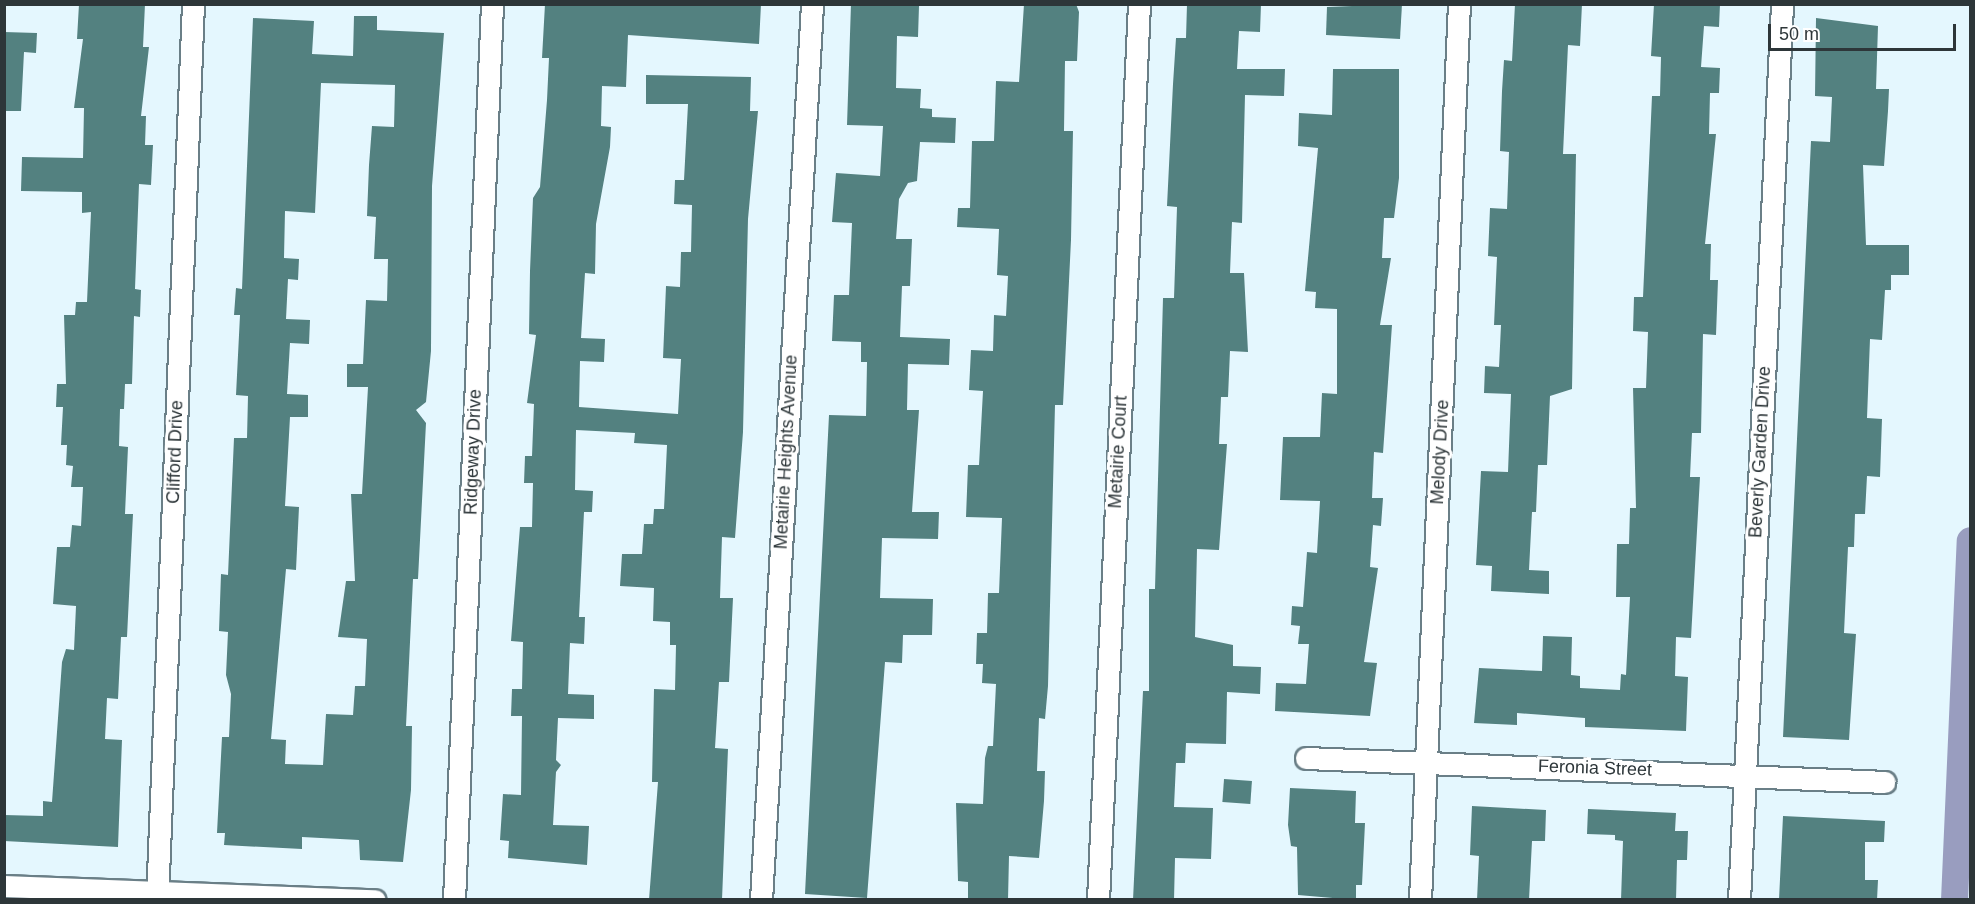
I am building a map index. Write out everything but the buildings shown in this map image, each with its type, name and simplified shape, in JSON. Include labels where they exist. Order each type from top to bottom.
[{"type":"street","name":"Clifford Drive","points":[[158,894],[193,4]]},
{"type":"street","name":"Ridgeway Drive","points":[[454,900],[492,4]]},
{"type":"street","name":"Metairie Heights Avenue","points":[[761,900],[812,4]]},
{"type":"street","name":"Metairie Court","points":[[1098,900],[1139,4]]},
{"type":"street","name":"Melody Drive","points":[[1420,900],[1460,4]]},
{"type":"street","name":"Beverly Garden Drive","points":[[1738,900],[1782,4]]},
{"type":"street","name":"Feronia Street","points":[[1306,758],[1745,774],[1885,782]]},
{"type":"street","points":[[4,886],[158,894],[375,900]]},
{"type":"waterway","points":[[1954,900],[1970,540]]}]
